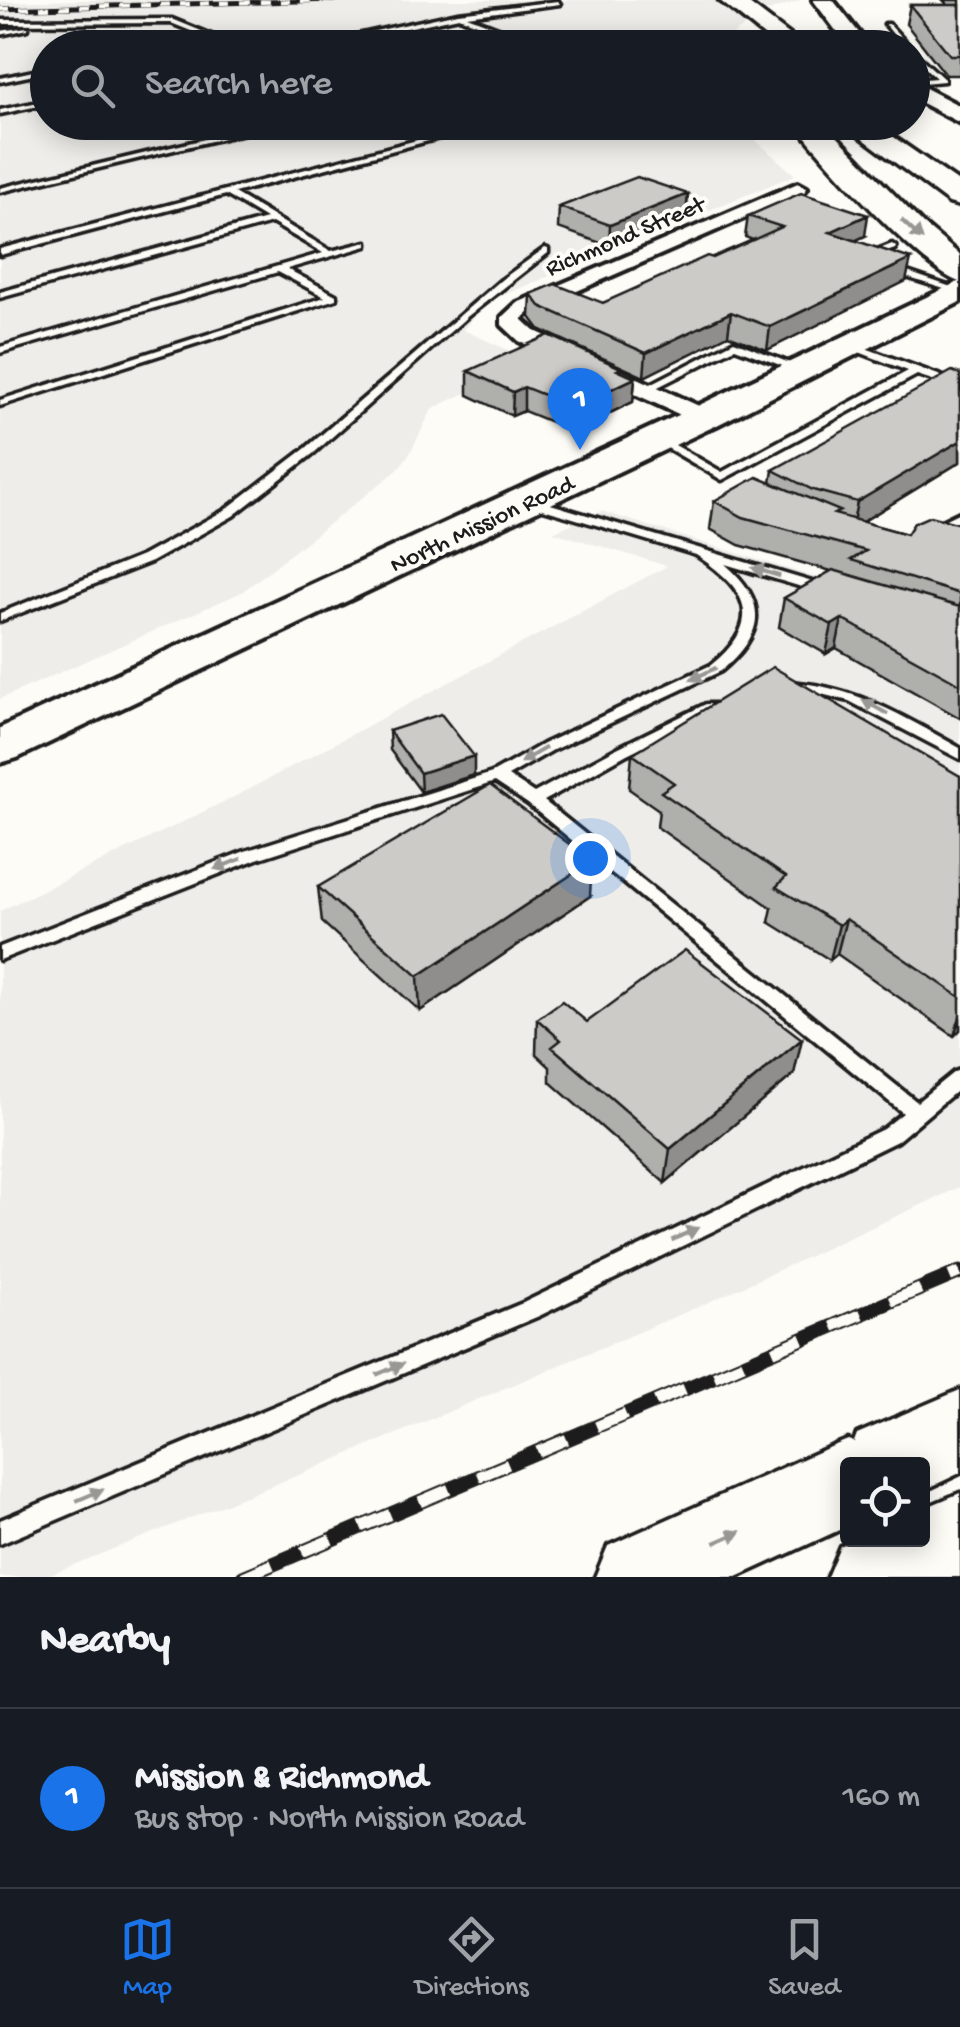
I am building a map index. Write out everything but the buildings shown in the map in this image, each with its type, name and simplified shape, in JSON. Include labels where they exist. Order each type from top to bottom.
[{"type":"highway","points":[[730,0],[770,30]]},
{"type":"highway","points":[[824,140],[959,285]]},
{"type":"highway","points":[[879,140],[960,197]]},
{"type":"highway","points":[[902,1457],[960,1431]]},
{"type":"highway","points":[[639,1577],[840,1486]]},
{"type":"highway","points":[[871,1577],[960,1536]]},
{"type":"main road","points":[[824,2],[846,30]]},
{"type":"main road","points":[[930,97],[960,116]]},
{"type":"main road","name":"North Mission Road","points":[[0,747],[704,417],[959,285]]},
{"type":"street","name":"Richmond Street","points":[[704,417],[527,336],[512,325],[512,317],[524,307],[798,188]]},
{"type":"lane","points":[[387,30],[458,15],[558,3]]},
{"type":"lane","points":[[458,15],[498,30]]},
{"type":"lane","points":[[0,33],[43,20]]},
{"type":"lane","points":[[0,22],[172,21],[194,30]]},
{"type":"lane","points":[[887,25],[892,30]]},
{"type":"lane","points":[[930,69],[942,80]]},
{"type":"lane","points":[[0,80],[30,74]]},
{"type":"lane","points":[[930,82],[956,82]]},
{"type":"lane","points":[[0,112],[30,106]]},
{"type":"lane","points":[[0,190],[211,140]]},
{"type":"lane","points":[[0,252],[427,140]]},
{"type":"lane","points":[[228,192],[330,254]]},
{"type":"lane","points":[[0,294],[273,220]]},
{"type":"lane","points":[[0,350],[364,244]]},
{"type":"lane","points":[[892,248],[861,258],[959,285]]},
{"type":"lane","points":[[0,617],[123,570],[227,515],[271,482],[479,299],[545,251]]},
{"type":"lane","points":[[0,403],[332,297],[280,269]]},
{"type":"lane","points":[[644,390],[734,344],[800,369]]},
{"type":"lane","points":[[849,345],[960,386]]},
{"type":"lane","points":[[722,477],[916,371]]},
{"type":"lane","points":[[657,439],[736,486]]},
{"type":"lane","points":[[527,500],[848,596]]},
{"type":"lane","points":[[912,534],[960,516]]},
{"type":"lane","points":[[0,954],[251,855],[497,776],[548,747],[716,668],[736,653],[750,626],[748,599],[730,573],[699,552]]},
{"type":"lane","points":[[766,687],[804,685],[855,696],[960,754]]},
{"type":"lane","points":[[532,800],[622,750],[723,702]]},
{"type":"lane","points":[[497,776],[532,800],[917,1113]]},
{"type":"lane","points":[[0,1532],[532,1309],[890,1135],[960,1077]]},
{"type":"shaded area","points":[[801,0],[762,13],[740,30],[30,30],[30,140],[755,140],[795,175],[484,303],[463,330],[533,361],[432,409],[409,455],[395,472],[242,592],[0,699],[0,2]]},
{"type":"shaded area","points":[[601,511],[960,622],[960,1187],[700,1306],[301,1474],[43,1577],[0,1577],[0,911],[242,793],[667,566],[553,532]]},
{"type":"railway","points":[[0,9],[335,0]]},
{"type":"railway","points":[[243,1577],[960,1272]]},
{"type":"place","name":"Mission & Richmond","points":[[580,450]]}]
